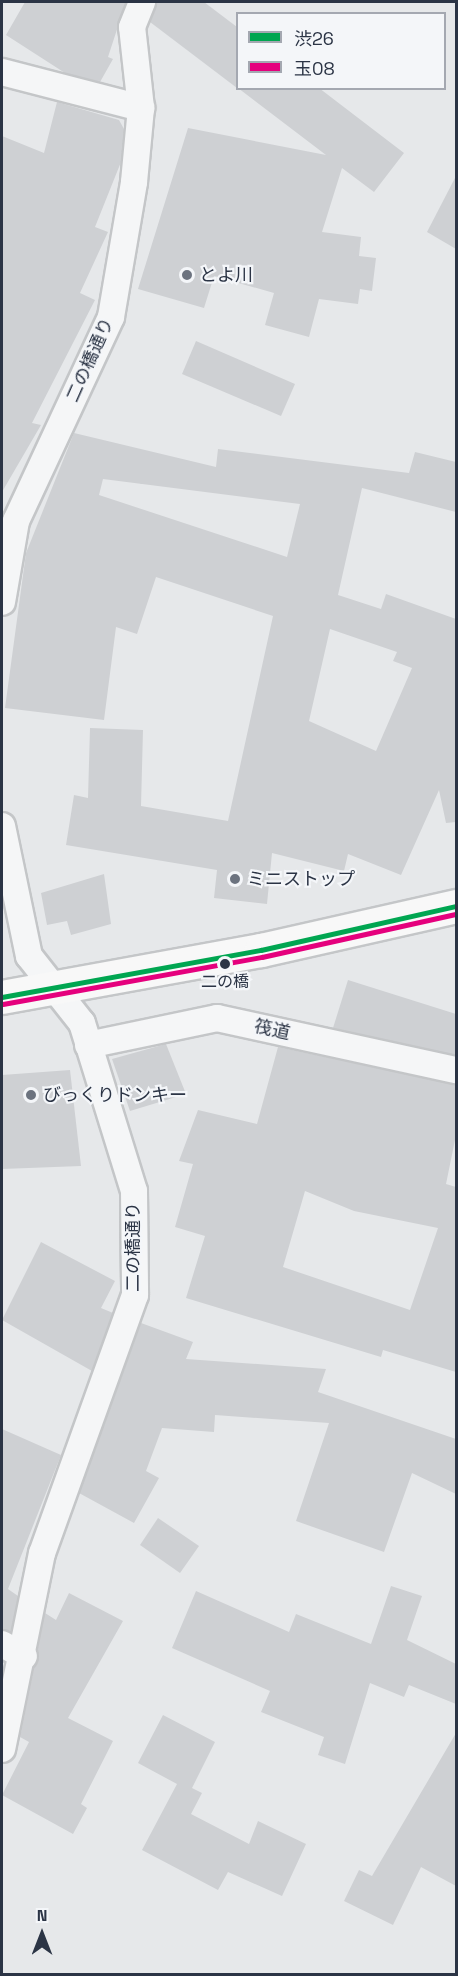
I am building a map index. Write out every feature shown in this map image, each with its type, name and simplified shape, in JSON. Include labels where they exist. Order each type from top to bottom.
[{"type":"main road","points":[[2,997],[261,950],[456,906]]},
{"type":"street","name":"二の橋通り","points":[[2,602],[5,544],[111,317],[125,254],[141,108],[132,27],[142,2]]},
{"type":"street","points":[[2,72],[141,108]]},
{"type":"street","name":"二の橋通り","points":[[2,826],[29,956],[56,987],[82,1023],[134,1191],[135,1295],[42,1553],[24,1656],[2,1749]]},
{"type":"street","name":"筏道","points":[[88,1045],[217,1018],[456,1070]]},
{"type":"street","points":[[2,1644],[24,1656]]},
{"type":"building","points":[[25,2],[126,2],[108,57],[113,59],[100,82],[65,73],[6,35]]},
{"type":"building","points":[[157,2],[204,2],[236,26],[236,87],[150,22]]},
{"type":"building","points":[[241,90],[322,90],[404,153],[374,192],[342,168],[322,232],[361,237],[359,256],[376,258],[372,291],[360,289],[358,304],[319,299],[309,337],[265,325],[274,293],[214,276],[204,308],[138,289],[188,128],[326,155]]},
{"type":"building","points":[[57,102],[119,120],[124,129],[121,162],[95,227],[108,232],[80,293],[95,300],[32,423],[41,425],[2,492],[2,136],[44,153]]},
{"type":"building","points":[[456,176],[456,249],[427,232]]},
{"type":"building","points":[[196,341],[295,384],[281,416],[182,374]]},
{"type":"building","points":[[74,433],[216,467],[218,449],[409,473],[415,452],[456,462],[456,512],[362,488],[338,595],[381,609],[386,594],[456,619],[456,822],[446,823],[439,790],[401,875],[348,854],[344,871],[272,853],[267,904],[214,898],[217,870],[66,845],[74,795],[88,798],[90,728],[143,730],[141,806],[228,821],[273,616],[156,577],[137,634],[116,627],[104,720],[5,708],[26,553]],"holes":[[[103,479],[300,504],[287,557],[99,495]],[[330,629],[397,652],[393,661],[412,668],[376,751],[309,721]]]},
{"type":"building","points":[[104,874],[111,924],[71,935],[67,921],[47,925],[41,893]]},
{"type":"building","points":[[348,980],[456,1014],[456,1055],[333,1028]]},
{"type":"building","points":[[166,1044],[186,1094],[130,1111],[112,1059]]},
{"type":"building","points":[[278,1047],[456,1085],[456,1135],[446,1184],[456,1187],[456,1372],[383,1350],[381,1357],[186,1298],[205,1236],[175,1227],[193,1164],[179,1161],[198,1110],[257,1124]],"holes":[[[305,1191],[354,1211],[438,1228],[410,1310],[283,1267]]]},
{"type":"building","points":[[70,1070],[81,1166],[2,1169],[2,1075]]},
{"type":"building","points":[[41,1242],[115,1281],[101,1308],[113,1313],[92,1371],[2,1320]]},
{"type":"building","points":[[141,1323],[193,1342],[186,1359],[326,1369],[318,1392],[456,1439],[456,1494],[412,1473],[384,1552],[296,1521],[329,1423],[215,1415],[214,1432],[162,1428],[146,1471],[159,1478],[134,1523],[79,1493]]},
{"type":"building","points":[[2,1429],[61,1455],[8,1589],[18,1596],[11,1632],[2,1629]]},
{"type":"building","points":[[158,1518],[199,1546],[180,1573],[140,1545]]},
{"type":"building","points":[[391,1586],[422,1596],[407,1640],[456,1664],[456,1704],[409,1685],[404,1697],[370,1683],[345,1764],[318,1755],[324,1737],[261,1712],[270,1691],[172,1648],[196,1591],[289,1632],[296,1614],[371,1644]]},
{"type":"building","points":[[69,1593],[123,1621],[68,1718],[113,1741],[81,1804],[87,1808],[73,1834],[2,1795],[29,1742],[20,1737],[45,1613],[56,1620]]},
{"type":"building","points":[[163,1715],[215,1742],[192,1788],[202,1793],[191,1814],[249,1844],[258,1821],[306,1844],[282,1896],[228,1872],[218,1890],[142,1850],[177,1784],[138,1763]]},
{"type":"building","points":[[456,1733],[456,1886],[421,1867],[393,1925],[344,1901],[359,1870],[372,1876]]},
{"type":"transit line","name":"渋26","points":[[2,997],[261,950],[456,906]]},
{"type":"transit line","name":"玉08","points":[[3,1004],[262,957],[456,914]]},
{"type":"place","name":"とよ川","points":[[187,275]]},
{"type":"place","name":"ミニストップ","points":[[235,879]]},
{"type":"place","name":"二の橋","points":[[225,964]]},
{"type":"place","name":"びっくりドンキー","points":[[31,1095]]}]
